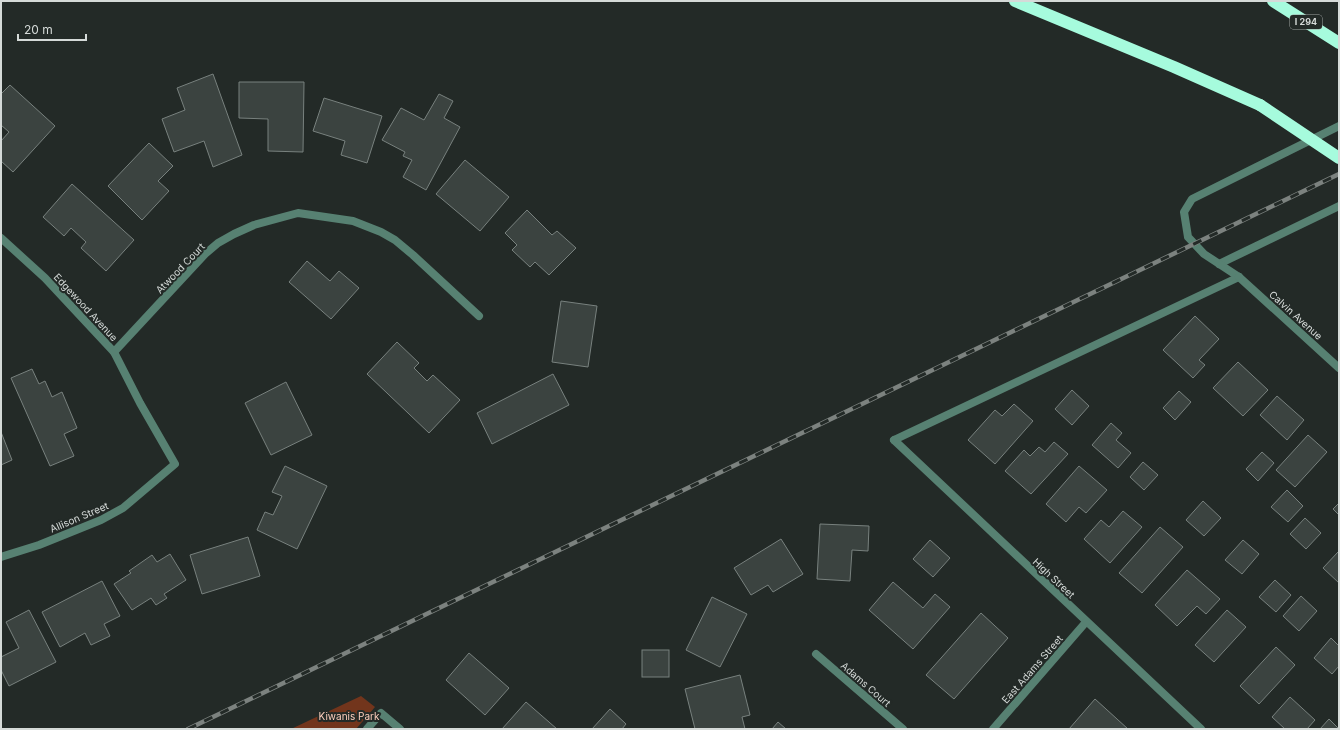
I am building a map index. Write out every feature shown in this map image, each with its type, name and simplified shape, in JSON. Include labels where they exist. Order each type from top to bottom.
[{"type":"highway","points":[[1015,1],[1174,67],[1260,105],[1339,158]]},
{"type":"highway","name":"I 294","points":[[1273,1],[1339,43]]},
{"type":"street","name":"Calvin Avenue","points":[[1339,126],[1192,199],[1184,212],[1188,237],[1204,254],[1239,277],[1339,368]]},
{"type":"street","points":[[1220,264],[1339,206]]},
{"type":"street","name":"Atwood Court","points":[[114,352],[205,254],[218,243],[254,225],[298,213],[352,221],[381,232],[395,240],[413,255],[479,316]]},
{"type":"street","name":"Edgewood Avenue","points":[[1,238],[45,278],[114,352],[140,404],[175,464]]},
{"type":"street","name":"High Street","points":[[1201,729],[894,440],[1239,277]]},
{"type":"street","name":"Allison Street","points":[[1,557],[39,545],[101,520],[124,508],[175,464]]},
{"type":"street","name":"East Adams Street","points":[[993,729],[1086,622]]},
{"type":"street","name":"Adams Court","points":[[816,654],[903,729]]},
{"type":"street","points":[[367,729],[381,713],[400,729]]},
{"type":"green space","name":"Kiwanis Park","points":[[361,696],[375,707],[356,729],[291,729]]},
{"type":"building","points":[[213,74],[242,155],[213,167],[204,141],[174,152],[162,119],[185,110],[177,88]]},
{"type":"building","points":[[239,82],[304,82],[303,152],[268,151],[268,119],[239,118]]},
{"type":"building","points":[[10,85],[55,126],[13,172],[1,161],[1,141],[9,132],[1,125],[1,94]]},
{"type":"building","points":[[439,94],[453,101],[444,118],[460,127],[426,190],[403,177],[412,160],[403,156],[405,152],[382,140],[401,108],[424,120]]},
{"type":"building","points":[[324,98],[382,116],[367,163],[341,155],[345,141],[313,131]]},
{"type":"building","points":[[149,143],[173,166],[158,181],[169,191],[142,220],[108,186]]},
{"type":"building","points":[[465,160],[509,197],[480,231],[436,194]]},
{"type":"building","points":[[72,184],[134,240],[106,271],[81,248],[86,242],[71,228],[64,236],[43,217]]},
{"type":"building","points":[[527,210],[552,235],[557,231],[576,248],[549,275],[535,262],[530,267],[512,250],[517,245],[505,233]]},
{"type":"building","points":[[307,261],[330,281],[339,271],[359,288],[331,319],[289,282]]},
{"type":"building","points":[[561,301],[597,306],[588,367],[552,362]]},
{"type":"building","points":[[1195,316],[1219,339],[1199,360],[1205,365],[1193,378],[1163,350]]},
{"type":"building","points":[[397,342],[419,363],[414,368],[427,381],[433,375],[460,400],[429,433],[367,374]]},
{"type":"building","points":[[1238,362],[1268,390],[1243,416],[1213,388]]},
{"type":"building","points":[[32,369],[39,384],[45,381],[52,397],[62,392],[77,428],[64,434],[74,456],[50,466],[11,378]]},
{"type":"building","points":[[553,374],[569,405],[492,444],[477,413]]},
{"type":"building","points":[[286,382],[312,435],[271,455],[245,403]]},
{"type":"building","points":[[1072,390],[1089,406],[1072,425],[1055,409]]},
{"type":"building","points":[[1179,391],[1191,402],[1175,420],[1163,408]]},
{"type":"building","points":[[1277,396],[1304,420],[1287,440],[1260,415]]},
{"type":"building","points":[[1014,404],[1033,421],[995,464],[968,440],[995,410],[1002,416]]},
{"type":"building","points":[[1111,423],[1122,433],[1116,440],[1131,453],[1118,468],[1092,445]]},
{"type":"building","points":[[1,432],[12,460],[1,465]]},
{"type":"building","points":[[1308,435],[1327,452],[1295,487],[1276,470]]},
{"type":"building","points":[[1054,442],[1068,454],[1031,494],[1005,471],[1024,450],[1030,456],[1039,447],[1045,452]]},
{"type":"building","points":[[1262,452],[1274,463],[1258,481],[1246,469]]},
{"type":"building","points":[[1143,462],[1158,475],[1144,490],[1130,477]]},
{"type":"building","points":[[285,466],[327,486],[297,549],[257,530],[265,512],[273,515],[282,496],[272,492]]},
{"type":"building","points":[[1079,466],[1107,490],[1086,513],[1079,507],[1066,522],[1046,504]]},
{"type":"building","points":[[1287,490],[1303,506],[1288,522],[1271,507]]},
{"type":"building","points":[[1203,501],[1221,518],[1204,536],[1186,520]]},
{"type":"building","points":[[1339,503],[1339,515],[1333,509]]},
{"type":"building","points":[[1123,511],[1142,527],[1110,563],[1084,539],[1101,520],[1109,527]]},
{"type":"building","points":[[1305,518],[1321,533],[1306,549],[1290,534]]},
{"type":"building","points":[[820,524],[869,526],[868,551],[852,550],[850,581],[817,579]]},
{"type":"building","points":[[1160,527],[1183,547],[1142,593],[1119,573]]},
{"type":"building","points":[[248,537],[260,576],[202,594],[190,555]]},
{"type":"building","points":[[781,539],[803,574],[773,592],[768,585],[751,595],[734,568]]},
{"type":"building","points":[[930,540],[950,558],[933,577],[913,559]]},
{"type":"building","points":[[1243,540],[1259,554],[1242,574],[1225,560]]},
{"type":"building","points":[[1338,552],[1339,553],[1339,583],[1323,568]]},
{"type":"building","points":[[170,554],[186,580],[164,594],[167,598],[156,605],[151,598],[132,610],[114,584],[131,573],[129,571],[152,555],[157,562]]},
{"type":"building","points":[[1187,570],[1220,599],[1206,614],[1197,606],[1177,626],[1155,605]]},
{"type":"building","points":[[1275,580],[1291,595],[1276,612],[1259,597]]},
{"type":"building","points":[[102,581],[120,616],[104,624],[110,636],[91,645],[85,633],[60,647],[42,612]]},
{"type":"building","points":[[893,582],[923,608],[935,594],[950,607],[913,649],[869,610]]},
{"type":"building","points":[[1301,596],[1317,611],[1299,631],[1283,616]]},
{"type":"building","points":[[712,597],[747,614],[720,667],[686,650]]},
{"type":"building","points":[[29,610],[56,662],[9,686],[1,670],[1,657],[19,648],[6,622]]},
{"type":"building","points":[[1227,610],[1246,627],[1214,662],[1195,645]]},
{"type":"building","points":[[981,613],[1008,638],[954,699],[926,675]]},
{"type":"building","points":[[1331,638],[1339,646],[1339,666],[1332,674],[1314,658]]},
{"type":"building","points":[[1276,647],[1295,665],[1259,704],[1240,686]]},
{"type":"building","points":[[642,650],[669,650],[669,677],[642,677]]},
{"type":"building","points":[[469,653],[509,688],[485,715],[446,680]]},
{"type":"building","points":[[740,675],[750,715],[742,717],[745,729],[695,729],[685,689]]},
{"type":"building","points":[[1290,697],[1315,720],[1307,729],[1285,729],[1272,717]]},
{"type":"building","points":[[1095,699],[1128,729],[1069,729]]},
{"type":"building","points":[[526,702],[557,729],[502,729]]},
{"type":"building","points":[[610,709],[626,724],[622,729],[592,729]]},
{"type":"building","points":[[1329,719],[1339,729],[1320,729]]},
{"type":"building","points":[[778,722],[786,729],[772,729]]},
{"type":"railway","points":[[188,729],[1339,174]]}]
